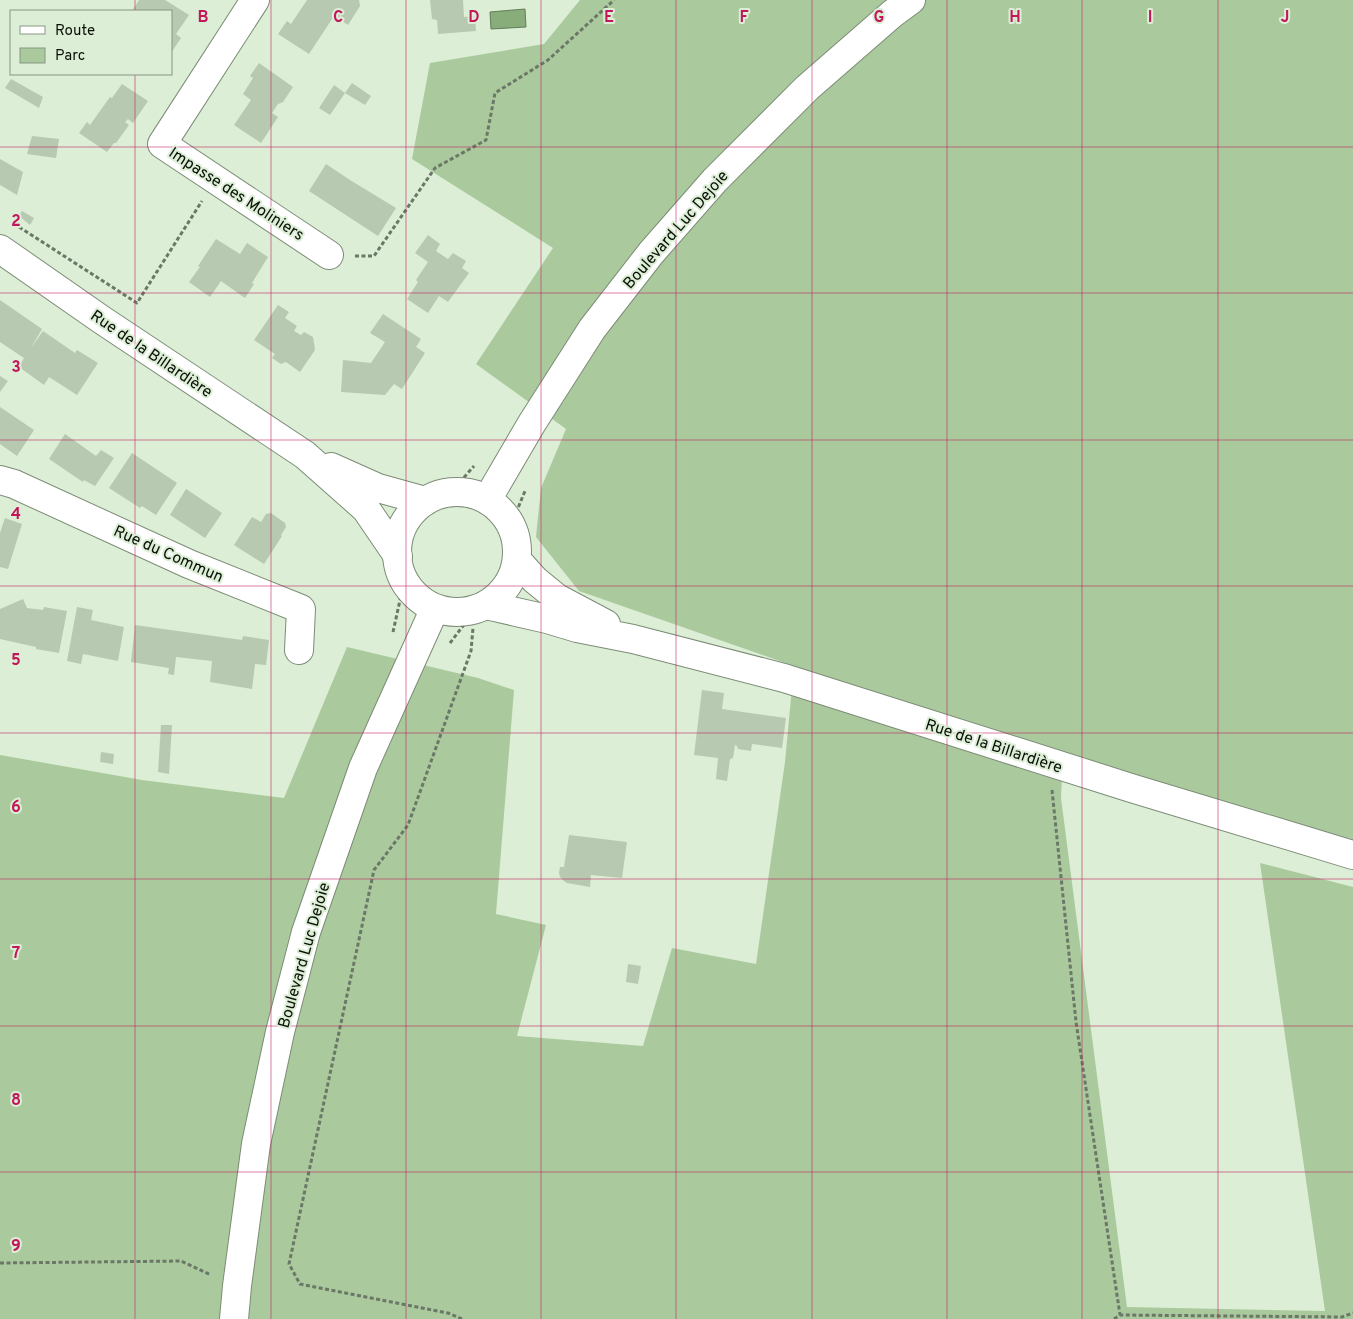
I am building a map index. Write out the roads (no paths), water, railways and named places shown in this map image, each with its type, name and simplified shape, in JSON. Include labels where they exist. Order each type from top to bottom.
[{"type":"street","name":"Impasse des Moliniers","points":[[255,0],[162,144],[329,255]]},
{"type":"street","name":"Boulevard Luc Dejoie","points":[[487,500],[532,423],[592,329],[651,253],[715,180],[807,88],[892,14],[911,0]]},
{"type":"street","name":"Rue de la Billardière","points":[[5,240],[102,320],[305,455],[366,509],[398,556]]},
{"type":"street","name":"Rue de la Billardière","points":[[305,455],[378,488],[425,502]]},
{"type":"street","name":"Rue du Commun","points":[[0,480],[14,484],[189,564],[302,610],[299,650]]},
{"type":"street","points":[[451,492],[470,493],[487,500],[501,511],[511,525],[516,542],[517,560],[512,577],[503,591],[480,607],[455,612],[435,608],[417,597],[404,581],[397,561],[398,540],[405,521],[417,507],[433,496],[451,492]]},
{"type":"street","name":"Rue de la Billardière","points":[[517,560],[535,580],[557,598],[634,640]]},
{"type":"street","name":"Rue de la Billardière","points":[[480,607],[547,619],[784,678],[1131,788],[1353,855]]},
{"type":"street","name":"Boulevard Luc Dejoie","points":[[234,1319],[236,1286],[256,1144],[280,1032],[306,932],[363,768],[435,608]]}]
